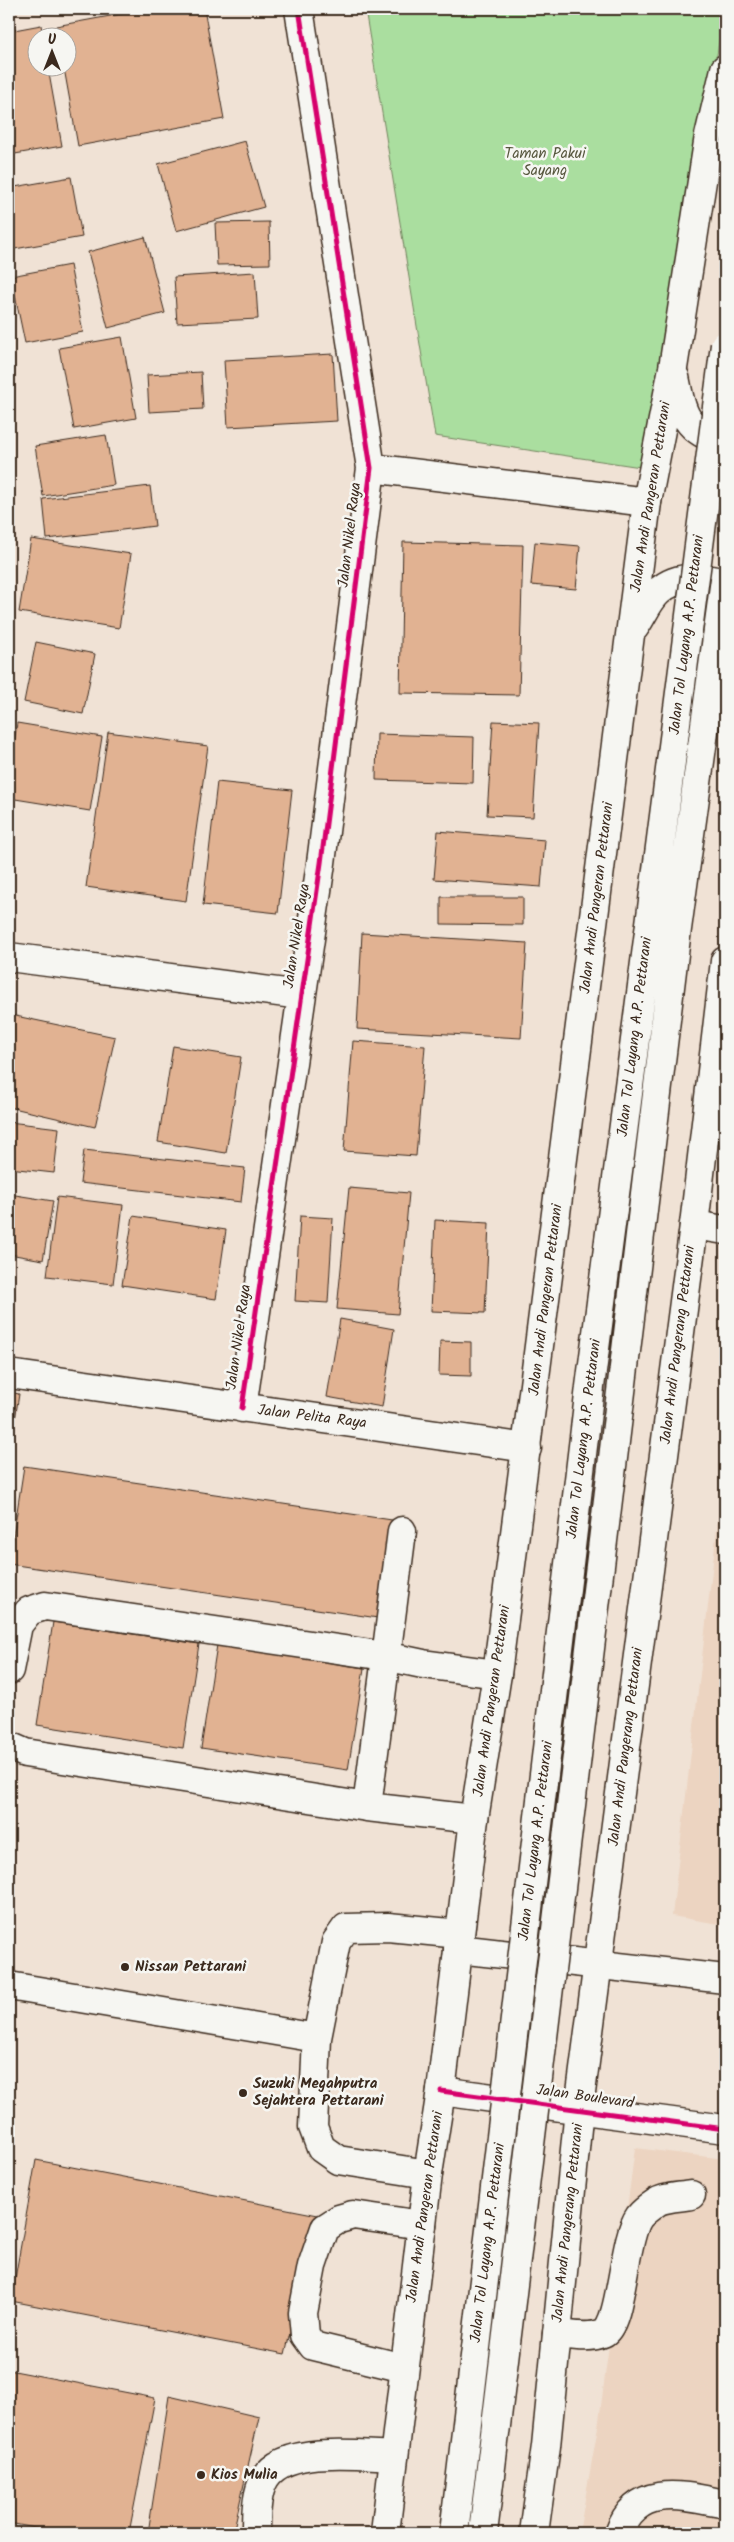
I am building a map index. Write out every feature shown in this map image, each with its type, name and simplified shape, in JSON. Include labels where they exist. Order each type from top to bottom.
[{"type":"main road","name":"Jalan Nikel Raya","points":[[242,1408],[321,863],[370,468],[299,9]]},
{"type":"main road","name":"Jalan Andi Pangeran Pettarani","points":[[384,2533],[474,1819],[497,1674],[527,1448],[647,502],[673,368],[709,136],[725,69]]},
{"type":"main road","name":"Jalan Tol Layang A.P. Pettarani","points":[[454,2533],[589,1397],[725,345]]},
{"type":"main road","points":[[673,368],[681,408],[686,416],[697,432],[725,444]]},
{"type":"main road","points":[[370,468],[647,502]]},
{"type":"main road","points":[[630,636],[658,592],[680,580],[704,578],[725,581]]},
{"type":"main road","name":"Jalan Tol Layang A.P. Pettarani","points":[[483,2533],[675,938],[725,581]]},
{"type":"main road","points":[[9,957],[301,995]]},
{"type":"main road","name":"Jalan Andi Pangerang Pettarani","points":[[534,2533],[557,2334],[579,2108],[694,1225],[725,962]]},
{"type":"main road","points":[[694,1225],[725,1230]]},
{"type":"main road","name":"Jalan Pelita Raya","points":[[9,1374],[527,1448]]},
{"type":"main road","points":[[367,1807],[402,1530]]},
{"type":"main road","points":[[9,1670],[18,1625],[29,1611],[45,1606],[497,1674]]},
{"type":"main road","points":[[9,1746],[25,1753],[367,1807],[474,1819]]},
{"type":"main road","points":[[428,2174],[338,2160],[321,2148],[313,2127],[317,2038],[336,1942],[346,1928],[388,1927],[598,1965],[725,1979]]},
{"type":"main road","points":[[9,1986],[317,2038]]},
{"type":"main road","name":"Jalan Boulevard","points":[[441,2091],[725,2129]]},
{"type":"main road","points":[[557,2334],[588,2336],[605,2332],[611,2325],[631,2235],[640,2217],[658,2201],[691,2195]]},
{"type":"main road","points":[[404,2368],[313,2346],[305,2335],[304,2313],[312,2266],[325,2228],[339,2219],[353,2215],[422,2225]]},
{"type":"main road","points":[[256,2533],[256,2514],[262,2483],[270,2472],[286,2461],[313,2454],[394,2456]]},
{"type":"main road","points":[[619,2533],[623,2523],[642,2501],[676,2494],[725,2504]]},
{"type":"shaded area","points":[[725,1459],[725,1925],[672,1916]]},
{"type":"shaded area","points":[[635,2148],[725,2159],[725,2533],[579,2533],[599,2421]]},
{"type":"green space","name":"Taman Pakui Sayang","points":[[365,9],[724,9],[654,469],[435,436]]},
{"type":"building","points":[[148,9],[204,9],[224,119],[78,146],[66,78],[78,78],[78,28],[56,28],[56,26]]},
{"type":"building","points":[[41,25],[41,28],[28,28],[28,78],[50,78],[62,146],[9,155],[9,31]]},
{"type":"building","points":[[245,141],[264,207],[176,231],[158,164]]},
{"type":"building","points":[[71,177],[82,237],[9,250],[9,188]]},
{"type":"building","points":[[269,222],[270,264],[217,265],[215,223]]},
{"type":"building","points":[[145,237],[165,313],[108,328],[88,252]]},
{"type":"building","points":[[70,265],[83,332],[25,343],[11,276]]},
{"type":"building","points":[[255,272],[258,319],[177,323],[174,277]]},
{"type":"building","points":[[122,337],[136,418],[74,429],[59,348]]},
{"type":"building","points":[[333,354],[337,421],[228,427],[224,360]]},
{"type":"building","points":[[201,372],[203,409],[149,412],[147,375]]},
{"type":"building","points":[[106,435],[114,485],[43,496],[35,446]]},
{"type":"building","points":[[150,486],[155,526],[47,539],[43,499]]},
{"type":"building","points":[[31,539],[131,554],[119,628],[19,612]]},
{"type":"building","points":[[403,542],[523,545],[519,695],[400,693]]},
{"type":"building","points":[[535,542],[580,546],[576,589],[531,585]]},
{"type":"building","points":[[36,642],[95,654],[83,714],[24,702]]},
{"type":"building","points":[[493,721],[539,723],[533,817],[487,815]]},
{"type":"building","points":[[17,723],[102,737],[90,811],[9,798],[9,776]]},
{"type":"building","points":[[108,732],[208,746],[186,901],[86,887]]},
{"type":"building","points":[[377,734],[474,737],[473,783],[376,780]]},
{"type":"building","points":[[217,782],[292,790],[278,913],[203,905]]},
{"type":"building","points":[[438,831],[545,840],[541,887],[434,879]]},
{"type":"building","points":[[441,897],[523,897],[523,925],[441,924]]},
{"type":"building","points":[[362,933],[527,943],[521,1038],[357,1029]]},
{"type":"building","points":[[11,1015],[115,1037],[95,1127],[9,1107]]},
{"type":"building","points":[[353,1041],[425,1046],[416,1156],[344,1151]]},
{"type":"building","points":[[173,1046],[241,1057],[226,1153],[158,1142]]},
{"type":"building","points":[[9,1122],[59,1128],[54,1173],[9,1168]]},
{"type":"building","points":[[84,1150],[245,1168],[241,1202],[80,1183]]},
{"type":"building","points":[[349,1188],[409,1193],[398,1314],[337,1309]]},
{"type":"building","points":[[9,1194],[53,1201],[43,1260],[9,1254]]},
{"type":"building","points":[[57,1197],[123,1205],[113,1284],[47,1276]]},
{"type":"building","points":[[133,1216],[226,1230],[216,1299],[122,1285]]},
{"type":"building","points":[[300,1216],[333,1218],[328,1303],[295,1301]]},
{"type":"building","points":[[435,1220],[489,1223],[485,1313],[431,1311]]},
{"type":"building","points":[[340,1319],[394,1329],[382,1407],[327,1397]]},
{"type":"building","points":[[440,1341],[471,1342],[471,1376],[439,1375]]},
{"type":"building","points":[[9,1392],[19,1394],[9,1458]]},
{"type":"building","points":[[24,1466],[392,1520],[378,1618],[9,1564]]},
{"type":"building","points":[[53,1622],[199,1644],[183,1748],[37,1725]]},
{"type":"building","points":[[217,1645],[364,1668],[348,1770],[201,1748]]},
{"type":"building","points":[[36,2160],[318,2215],[285,2354],[11,2301]]},
{"type":"building","points":[[9,2370],[155,2398],[129,2533],[61,2533],[9,2523]]},
{"type":"building","name":"Kios Mulia","points":[[169,2396],[259,2417],[233,2533],[148,2533]]},
{"type":"cycle path","points":[[242,1408],[321,863],[371,468],[299,9]]},
{"type":"cycle path","points":[[441,2091],[725,2129]]},
{"type":"place","name":"Nissan Pettarani","points":[[125,1967]]},
{"type":"place","name":"Suzuki Megahputra Sejahtera Pettarani","points":[[243,2093]]},
{"type":"place","name":"Kios Mulia","points":[[201,2475]]}]
